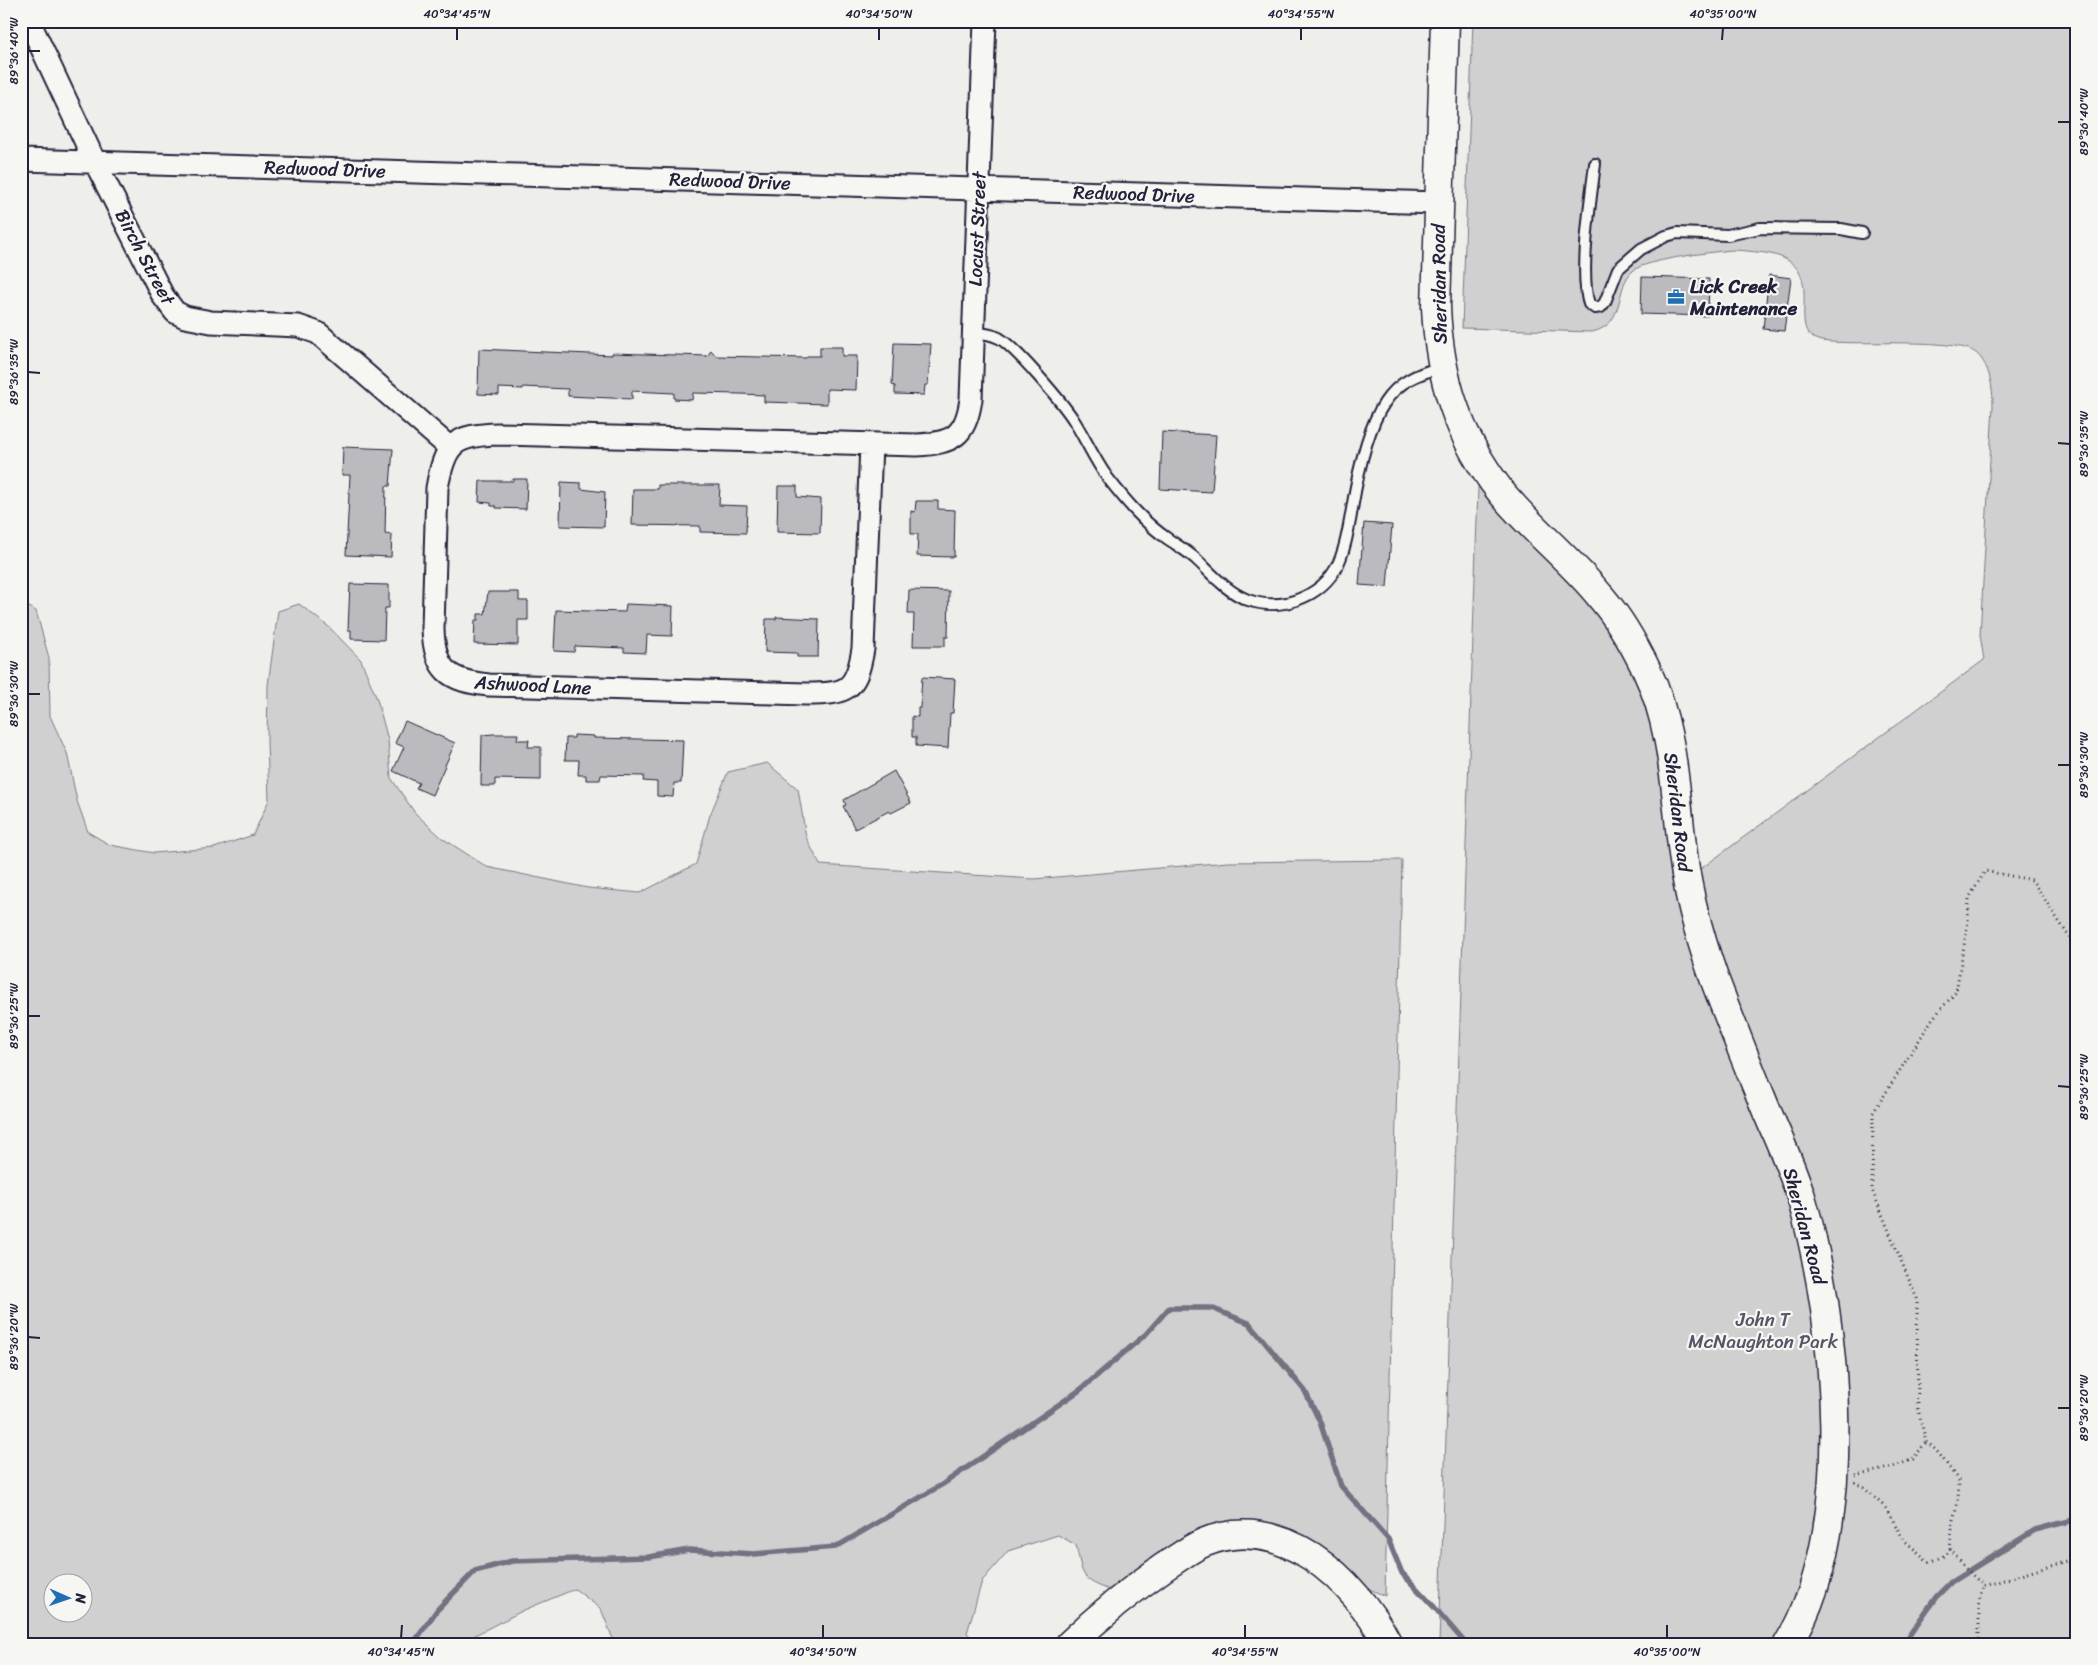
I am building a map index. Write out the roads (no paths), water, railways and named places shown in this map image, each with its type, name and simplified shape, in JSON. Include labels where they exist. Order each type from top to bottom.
[{"type":"street","name":"Birch Street","points":[[29,21],[95,162],[163,296],[175,312],[185,317],[211,322],[298,326],[318,334],[449,447]]},
{"type":"street","name":"Locust Street","points":[[871,444],[928,444],[959,434],[970,411],[985,21]]},
{"type":"street","name":"Sheridan Road","points":[[1445,21],[1436,306],[1442,367],[1454,410],[1479,459],[1501,492],[1601,597],[1626,633],[1647,671],[1655,690],[1671,751],[1683,856],[1701,941],[1717,988],[1801,1198],[1814,1245],[1827,1318],[1833,1386],[1832,1483],[1830,1512],[1820,1564],[1803,1614],[1788,1644]]},
{"type":"street","name":"Redwood Drive","points":[[21,160],[1438,203]]},
{"type":"street","points":[[449,447],[472,436],[500,434],[871,444]]},
{"type":"street","name":"Ashwood Lane","points":[[449,447],[440,470],[437,488],[433,644],[439,664],[450,675],[473,683],[489,685],[820,694],[839,692],[848,687],[855,680],[861,662],[871,444]]},
{"type":"street","points":[[1070,1644],[1104,1612],[1183,1554],[1215,1539],[1248,1534],[1268,1537],[1293,1546],[1330,1569],[1360,1600],[1379,1627],[1388,1644]]},
{"type":"lane","points":[[1596,164],[1587,246],[1586,290],[1589,304],[1595,308],[1601,307],[1605,302],[1618,269],[1641,249],[1666,236],[1678,234],[1728,235],[1760,228],[1841,230],[1862,233]]},
{"type":"lane","points":[[974,333],[990,334],[1001,339],[1013,350],[1072,417],[1107,476],[1151,527],[1193,556],[1225,587],[1249,600],[1262,604],[1290,603],[1306,597],[1319,588],[1330,576],[1343,552],[1348,536],[1361,467],[1368,441],[1384,402],[1404,381],[1442,367]]},
{"type":"waterway","points":[[413,1644],[437,1610],[475,1571],[512,1561],[649,1557],[689,1550],[754,1554],[836,1547],[943,1484],[1080,1390],[1146,1334],[1169,1308],[1211,1308],[1249,1323],[1305,1391],[1320,1422],[1341,1486],[1388,1539],[1402,1573],[1466,1644]]},
{"type":"waterway","points":[[1903,1644],[1936,1597],[1951,1582],[2035,1530],[2077,1519]]},
{"type":"place","name":"Lick Creek Maintenance","points":[[1676,297]]},
{"type":"park label","name":"John T McNaughton Park","points":[[1763,1330]]}]
